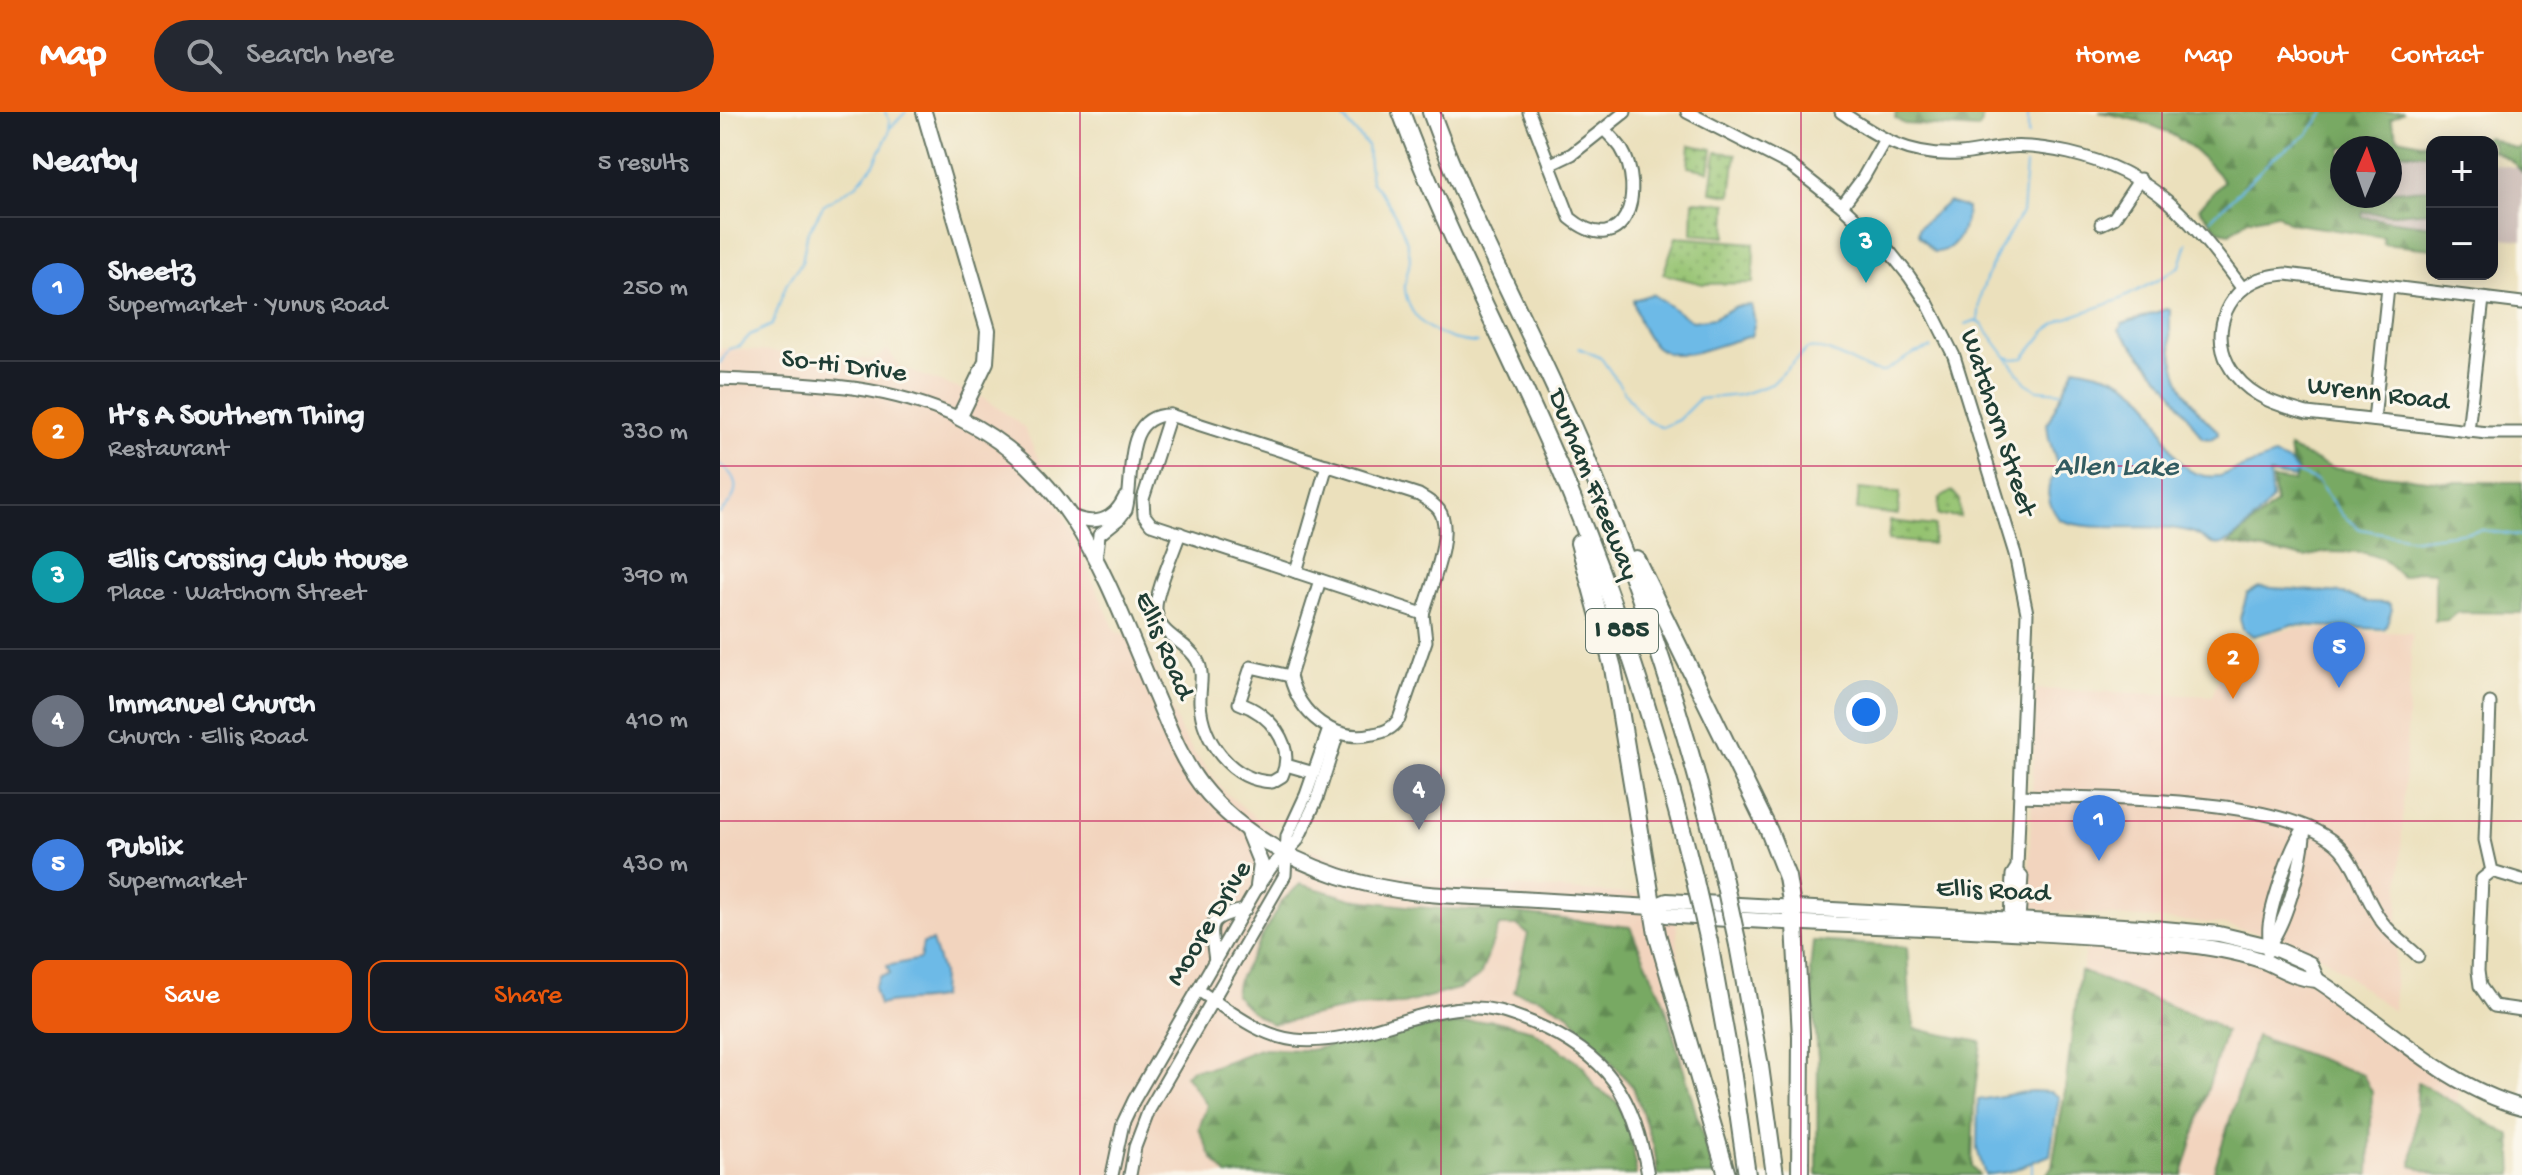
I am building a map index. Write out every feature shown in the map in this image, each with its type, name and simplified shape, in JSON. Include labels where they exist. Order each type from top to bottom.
[{"type":"highway","name":"Durham Freeway","points":[[1401,112],[1455,244],[1574,501],[1617,615],[1662,755],[1695,881],[1732,1070],[1747,1175]]},
{"type":"highway","name":"Durham Freeway","points":[[1431,112],[1481,232],[1584,453],[1657,645],[1724,881],[1760,1066],[1775,1175]]},
{"type":"highway","points":[[1525,391],[1569,512],[1604,631],[1620,706],[1660,948],[1727,1175]]},
{"type":"highway","points":[[1584,453],[1769,831],[1787,877],[1795,925],[1801,1036],[1800,1175]]},
{"type":"main road","points":[[924,112],[988,330],[986,362],[959,418]]},
{"type":"main road","name":"Ellis Road","points":[[959,418],[990,434],[1011,450],[1049,486],[1072,516],[1096,559],[1182,757],[1212,798],[1248,831],[1286,855],[1338,876],[1408,893],[1652,907],[1667,901],[1793,906],[2219,934],[2269,946],[2310,964],[2317,980],[2459,1082],[2492,1099],[2522,1107]]},
{"type":"main road","points":[[1248,831],[1261,864],[1258,886]]},
{"type":"main road","name":"Ellis Road","points":[[1652,907],[1666,915],[1795,925],[1955,930],[2193,946],[2265,962],[2300,979],[2317,980]]},
{"type":"main road","points":[[1955,930],[1965,926],[2008,925],[2014,919]]},
{"type":"main road","points":[[2014,934],[2035,930],[2083,930],[2090,924]]},
{"type":"street","points":[[1529,112],[1570,218],[1581,227],[1597,232],[1612,230],[1630,212],[1633,198],[1621,149],[1605,130]]},
{"type":"street","points":[[1549,165],[1572,154],[1625,112]]},
{"type":"street","name":"Watchorn Street","points":[[1687,112],[1790,165],[1842,206],[1885,246],[1942,329],[1960,370],[2024,590],[2027,624],[2017,871],[2022,876],[2014,919]]},
{"type":"street","points":[[1841,112],[1884,141],[1934,154],[1962,154],[2010,146],[2097,159],[2140,179],[2169,200],[2243,289],[2255,281],[2286,274],[2522,303]]},
{"type":"street","points":[[1842,206],[1863,178],[1884,141]]},
{"type":"street","points":[[2101,224],[2114,218],[2140,179]]},
{"type":"street","points":[[2374,420],[2388,287]]},
{"type":"street","name":"Wrenn Road","points":[[2243,289],[2229,303],[2221,329],[2224,359],[2236,378],[2253,392],[2307,413],[2468,431],[2522,433]]},
{"type":"street","points":[[2468,431],[2483,299]]},
{"type":"street","name":"So-Hi Drive","points":[[720,379],[869,389],[910,398],[959,418]]},
{"type":"street","points":[[1096,559],[1099,535],[1126,510],[1136,435],[1143,424],[1160,415],[1170,415],[1419,495],[1439,509],[1447,530],[1423,614],[1426,641],[1403,712],[1390,729],[1368,735],[1333,731],[1314,718],[1293,687],[1290,676],[1320,580]]},
{"type":"street","points":[[1170,415],[1143,499],[1142,509],[1151,524],[1423,614]]},
{"type":"street","points":[[1296,572],[1327,465]]},
{"type":"street","points":[[1072,516],[1092,523],[1108,518],[1118,509],[1128,486]]},
{"type":"street","points":[[1180,533],[1156,608],[1158,621],[1165,632],[1198,661],[1201,711],[1207,735],[1229,764],[1247,776],[1272,782],[1282,776],[1286,765],[1286,752],[1280,737],[1260,712],[1239,703],[1251,667],[1290,676]]},
{"type":"street","points":[[2490,703],[2485,840],[2492,871]]},
{"type":"street","points":[[1286,855],[1287,836],[1333,731]]},
{"type":"street","points":[[1286,855],[1297,841],[1317,799],[1333,731]]},
{"type":"street","points":[[1286,765],[1314,773]]},
{"type":"street","points":[[2021,796],[2217,804],[2323,834],[2341,849],[2383,924],[2418,956]]},
{"type":"street","points":[[2265,962],[2269,946],[2282,927],[2305,827]]},
{"type":"street","name":"Moore Drive","points":[[1112,1175],[1123,1123],[1134,1100],[1258,886],[1272,866],[1286,855]]},
{"type":"street","name":"Moore Drive","points":[[1130,1175],[1135,1147],[1149,1110],[1285,875],[1286,855]]},
{"type":"street","points":[[2492,871],[2522,880]]},
{"type":"street","points":[[2492,871],[2482,879],[2480,986],[2494,1006],[2522,1010]]},
{"type":"street","points":[[1215,962],[1210,935],[1212,923],[1219,916],[1245,910]]},
{"type":"street","points":[[1198,990],[1248,1023],[1293,1040],[1345,1037],[1461,1008],[1492,1008],[1511,1014],[1556,1033],[1601,1065],[1631,1108],[1638,1124],[1648,1175]]},
{"type":"shaded area","points":[[2402,152],[2426,155],[2426,228],[2357,220],[2358,208],[2402,208]]},
{"type":"shaded area","points":[[2498,165],[2522,168],[2522,240],[2498,238]]},
{"type":"shaded area","points":[[720,348],[874,360],[887,350],[902,368],[984,398],[1024,427],[1116,632],[1143,640],[1182,734],[1195,754],[1227,794],[1277,835],[1309,853],[1311,849],[1354,866],[1382,872],[1464,883],[1675,897],[1691,1175],[720,1175]]},
{"type":"shaded area","points":[[2297,628],[2412,633],[2393,1011],[2326,959],[2290,940],[2220,924],[2048,911],[2032,907],[2028,900],[2036,689],[2212,696],[2220,675],[2250,644],[2270,633]]},
{"type":"shaded area","points":[[2089,943],[2230,955],[2303,976],[2459,1082],[2454,1175],[2054,1175],[2085,951],[2088,951]]},
{"type":"green space","points":[[1896,112],[1982,112],[1982,123],[1978,129],[1904,124],[1895,118]]},
{"type":"green space","points":[[2099,112],[2404,112],[2390,119],[2397,136],[2330,136],[2330,208],[2402,208],[2402,190],[2426,189],[2426,211],[2363,212],[2362,217],[2426,225],[2426,248],[2383,244],[2384,237],[2289,223],[2277,214],[2248,220],[2230,233],[2219,231],[2199,208],[2224,181],[2183,141],[2138,121]]},
{"type":"green space","points":[[2402,139],[2426,142],[2426,154],[2402,152]]},
{"type":"green space","points":[[2498,141],[2517,149],[2522,147],[2522,172],[2512,161],[2498,153]]},
{"type":"green space","points":[[1690,145],[1712,149],[1709,171],[1688,167]]},
{"type":"green space","points":[[1716,152],[1736,154],[1731,195],[1711,192]]},
{"type":"green space","points":[[1693,201],[1727,203],[1726,237],[1692,234]]},
{"type":"green space","points":[[1676,237],[1754,243],[1753,283],[1703,284],[1663,274]]},
{"type":"green space","points":[[2289,448],[2332,468],[2443,482],[2522,482],[2522,613],[2459,612],[2447,620],[2435,621],[2435,572],[2418,571],[2402,577],[2383,559],[2365,553],[2327,552],[2305,557],[2229,544],[2276,503],[2272,479],[2294,482],[2298,470],[2291,461]]},
{"type":"green space","points":[[1859,489],[1900,493],[1898,515],[1857,510]]},
{"type":"green space","points":[[1952,491],[1959,499],[1960,517],[1938,515],[1939,499]]},
{"type":"green space","points":[[1890,521],[1935,526],[1933,544],[1888,540]]},
{"type":"green space","points":[[1300,884],[1352,899],[1630,927],[1664,1002],[1714,1175],[1658,1175],[1654,1147],[1633,1087],[1569,1014],[1540,998],[1514,992],[1528,934],[1518,926],[1499,926],[1480,976],[1461,988],[1403,1004],[1356,1007],[1272,1024],[1251,1011],[1235,995],[1237,982],[1281,902]]},
{"type":"green space","points":[[1813,941],[1907,947],[1910,1003],[1915,1029],[1981,1042],[1974,1099],[1972,1166],[1979,1175],[1817,1175],[1818,1057],[1810,971]]},
{"type":"green space","points":[[2080,971],[2211,1022],[2225,1032],[2182,1175],[2046,1175],[2052,1166],[2064,1097]]},
{"type":"green space","points":[[1492,1020],[1532,1030],[1583,1066],[1594,1086],[1617,1102],[1632,1134],[1636,1175],[1227,1175],[1212,1158],[1199,1129],[1207,1105],[1185,1075],[1193,1069],[1209,1068],[1260,1049],[1309,1050],[1399,1031]]},
{"type":"green space","points":[[2256,1036],[2363,1075],[2372,1092],[2369,1175],[2222,1175],[2214,1170]]},
{"type":"green space","points":[[2418,1082],[2511,1136],[2513,1175],[2439,1175],[2412,1166]]},
{"type":"water","points":[[1948,202],[1967,208],[1965,223],[1954,244],[1934,252],[1918,235],[1919,227]]},
{"type":"water","points":[[1652,294],[1692,321],[1714,318],[1736,306],[1751,305],[1755,322],[1751,336],[1693,353],[1663,351],[1651,342],[1641,326],[1633,300]]},
{"type":"water","points":[[2170,310],[2171,346],[2178,377],[2193,405],[2218,431],[2218,435],[2211,439],[2202,438],[2168,386],[2119,330],[2122,324]]},
{"type":"water","name":"Allen Lake","points":[[2075,367],[2114,377],[2140,393],[2155,413],[2173,452],[2190,471],[2203,476],[2220,476],[2274,456],[2289,462],[2296,470],[2294,478],[2269,474],[2272,499],[2242,531],[2222,544],[2214,544],[2179,529],[2097,527],[2059,519],[2048,495],[2050,483],[2059,469],[2047,424]]},
{"type":"water","points":[[2259,587],[2342,593],[2366,602],[2389,603],[2392,609],[2383,629],[2292,625],[2253,636],[2243,629],[2240,618],[2247,594]]},
{"type":"water","points":[[932,941],[942,973],[941,997],[879,1005],[874,987],[880,976],[890,974],[887,966],[920,959],[923,943]]},
{"type":"water","points":[[2031,1091],[2051,1092],[2059,1097],[2050,1155],[2008,1172],[1985,1175],[1977,1149],[1978,1100]]},
{"type":"waterway","points":[[720,363],[729,349],[740,346],[750,335],[772,325],[786,285],[802,262],[807,235],[823,206],[857,184],[874,164],[889,133],[890,121],[885,112]]},
{"type":"waterway","points":[[891,127],[906,112]]},
{"type":"waterway","points":[[1337,112],[1367,145],[1371,182],[1401,228],[1410,258],[1405,289],[1413,313],[1441,335],[1478,343]]},
{"type":"waterway","points":[[2028,112],[2028,135]]},
{"type":"waterway","points":[[2211,219],[2273,158],[2307,135],[2325,112]]},
{"type":"waterway","points":[[1978,321],[1986,279],[1998,251],[2022,213],[2026,165]]},
{"type":"waterway","points":[[2007,357],[2024,358],[2046,331],[2061,320],[2119,300],[2180,266],[2187,243]]},
{"type":"waterway","points":[[1966,324],[1974,321],[1982,324],[2026,383],[2038,390],[2061,392]]},
{"type":"waterway","points":[[1579,348],[1601,358],[1637,410],[1648,421],[1662,427],[1678,420],[1699,399],[1740,395],[1772,384],[1807,349],[1826,350],[1873,371],[1883,372],[1915,353],[1931,348]]},
{"type":"waterway","points":[[720,465],[735,482],[731,501],[720,513]]},
{"type":"waterway","points":[[2294,472],[2317,481],[2342,515],[2360,529],[2415,539],[2483,530],[2522,536]]},
{"type":"waterway","points":[[2032,1164],[2032,1175]]},
{"type":"place","name":"Ellis Crossing Club House","points":[[1866,283]]},
{"type":"place","name":"Publix","points":[[2339,688]]},
{"type":"place","name":"It’s A Southern Thing","points":[[2233,699]]},
{"type":"place","name":"Immanuel Church","points":[[1419,830]]},
{"type":"place","name":"Sheetz","points":[[2099,861]]}]
